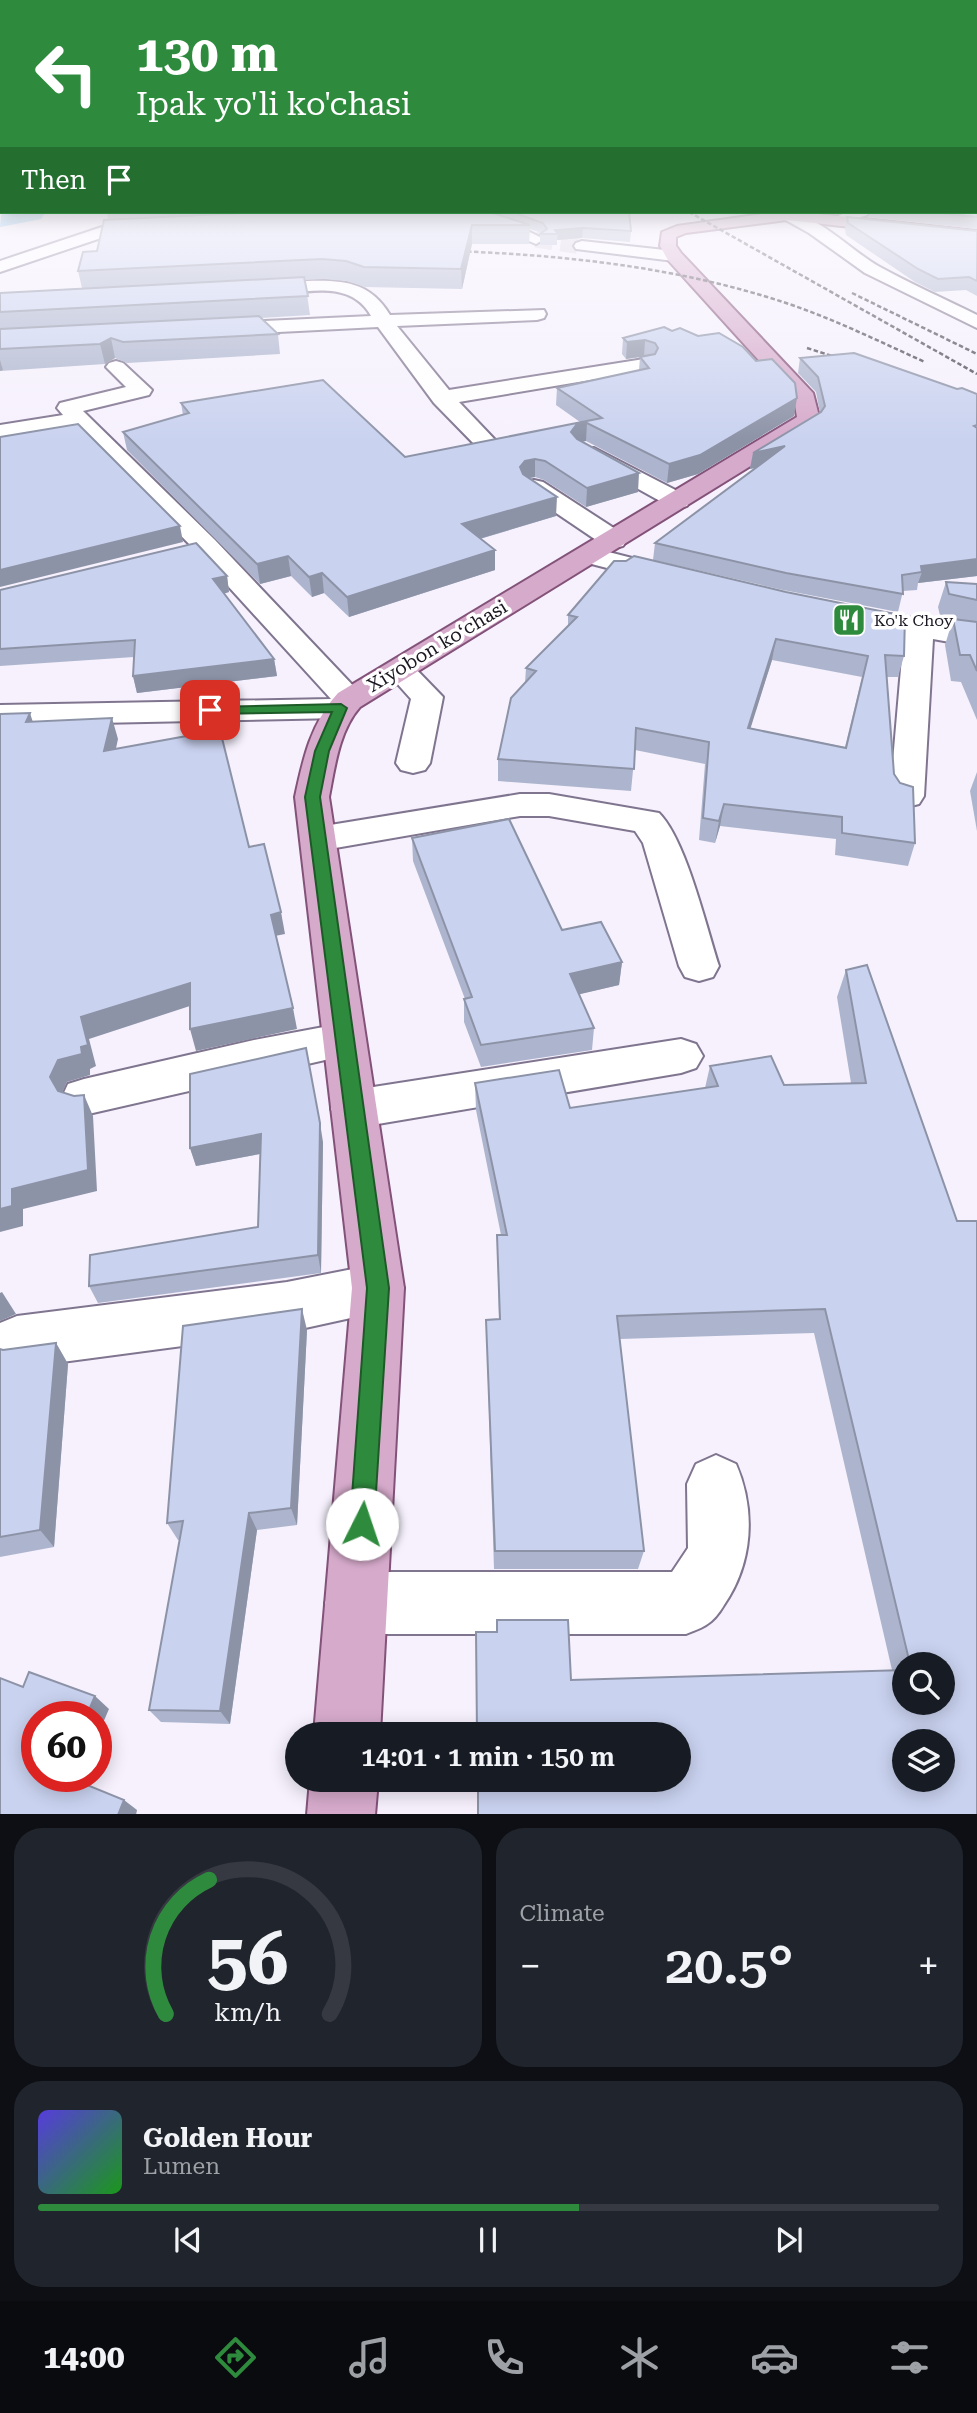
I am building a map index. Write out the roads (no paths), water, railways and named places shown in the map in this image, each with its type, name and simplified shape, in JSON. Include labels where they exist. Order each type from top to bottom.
[{"type":"main road","name":"Xiyobon koʻchasi","points":[[345,704],[809,420],[805,398],[702,272]]},
{"type":"main road","points":[[345,704],[322,751],[312,797],[378,1288],[348,1722]]},
{"type":"main road","points":[[341,1814],[343,1792]]},
{"type":"street","points":[[876,272],[977,322]]},
{"type":"street","points":[[243,291],[310,287],[360,292],[372,302],[383,321],[442,398],[486,443]]},
{"type":"street","points":[[199,330],[537,314]]},
{"type":"street","points":[[442,398],[644,365]]},
{"type":"street","points":[[116,367],[141,390],[68,408],[206,545],[345,704]]},
{"type":"street","points":[[0,432],[80,419]]},
{"type":"street","points":[[585,450],[678,501]]},
{"type":"street","points":[[534,487],[601,547],[696,583]]},
{"type":"street","points":[[179,552],[206,545]]},
{"type":"street","points":[[827,611],[919,630],[977,638]]},
{"type":"street","points":[[907,796],[919,630]]},
{"type":"street","points":[[400,670],[427,697],[413,763]]},
{"type":"street","points":[[0,715],[345,704]]},
{"type":"street","points":[[318,839],[520,805],[548,805],[646,821],[654,829],[661,843],[699,966]]},
{"type":"street","points":[[84,1097],[254,1057],[345,1040]]},
{"type":"street","points":[[354,1109],[681,1056]]},
{"type":"street","points":[[17,1342],[287,1307],[378,1288]]},
{"type":"street","points":[[356,1603],[686,1603],[705,1583],[720,1553],[716,1483]]},
{"type":"railway","points":[[659,272],[743,290],[801,308],[925,362]]},
{"type":"railway","points":[[795,272],[977,374]]},
{"type":"railway","points":[[852,293],[977,354]]},
{"type":"railway","points":[[807,348],[848,361]]},
{"type":"place","name":"Ko'k Choy","points":[[849,620]]}]
